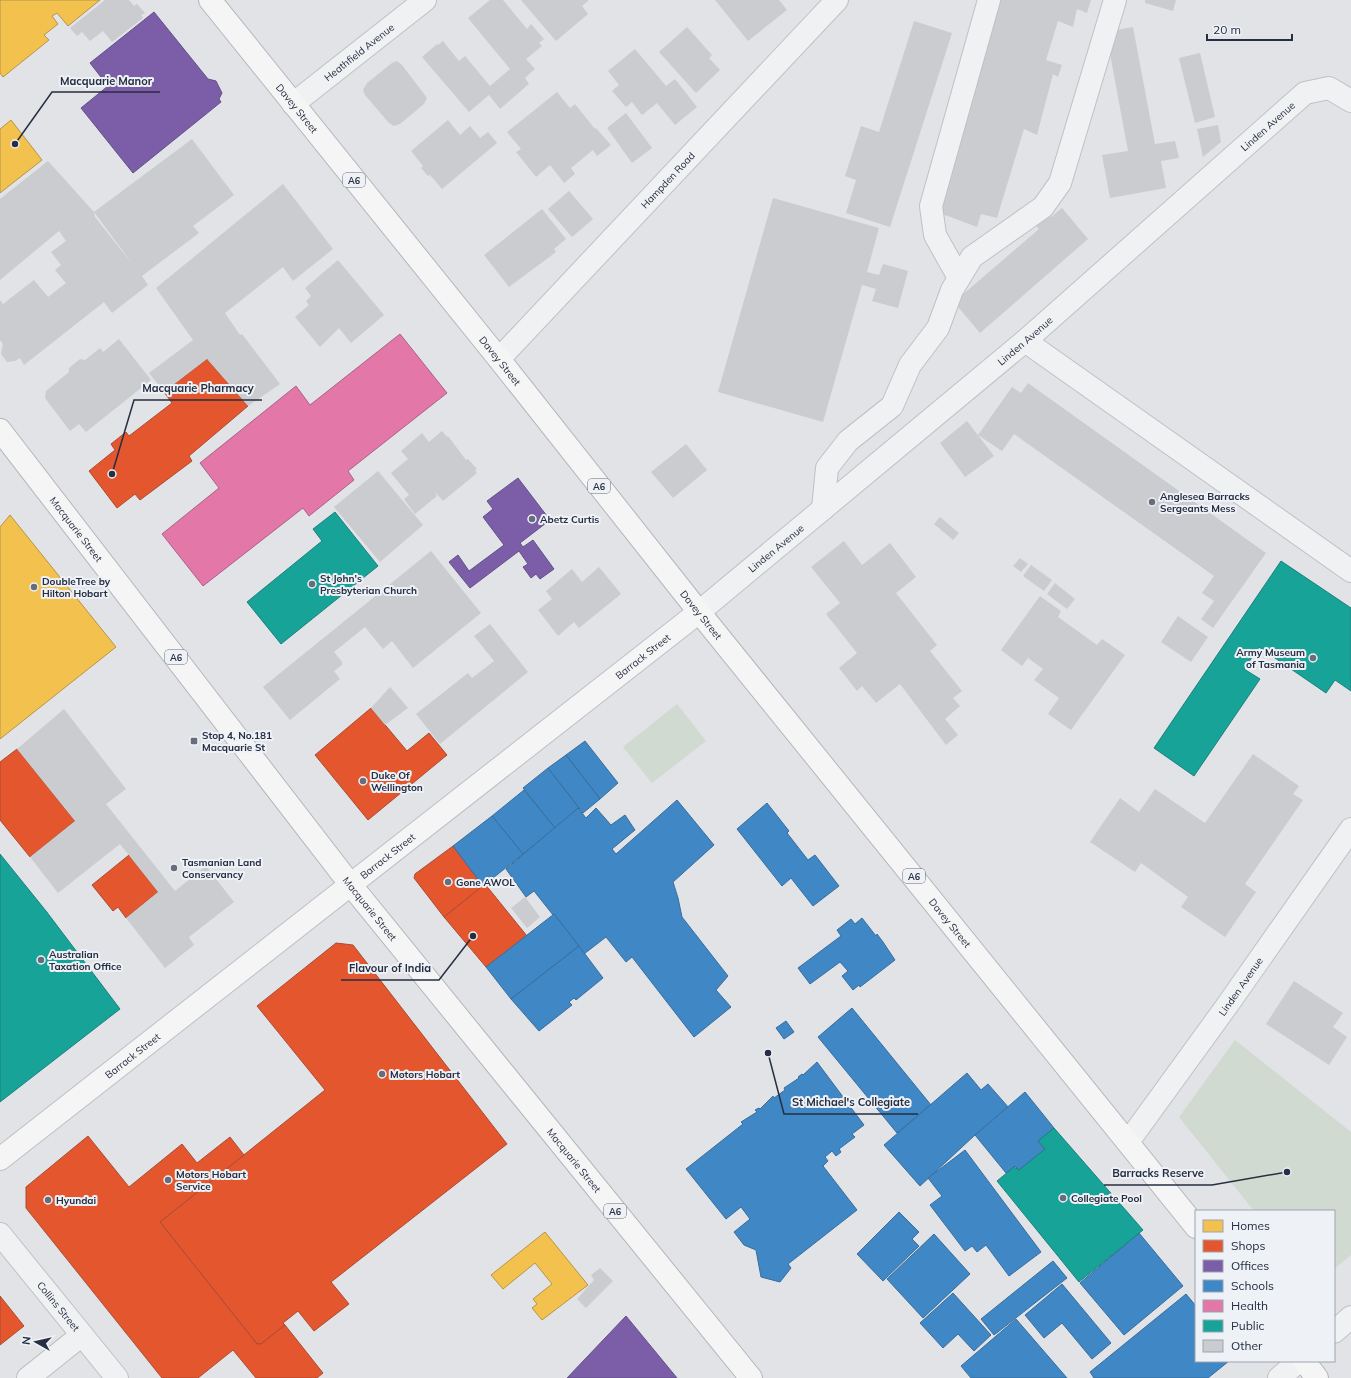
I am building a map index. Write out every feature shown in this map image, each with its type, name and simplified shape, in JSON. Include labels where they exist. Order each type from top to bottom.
[{"type":"main road","name":"Davey Street","points":[[210,0],[499,359],[699,612],[1195,1226]]},
{"type":"main road","name":"Macquarie Street","points":[[0,430],[350,884],[751,1378]]},
{"type":"main road","name":"Barrack Street","points":[[0,1159],[699,612]]},
{"type":"main road","points":[[1305,1362],[1317,1378]]},
{"type":"street","name":"Heathfield Avenue","points":[[294,104],[425,0]]},
{"type":"street","name":"Hampden Road","points":[[499,359],[836,0]]},
{"type":"street","points":[[959,278],[935,235],[931,206],[989,0]]},
{"type":"street","points":[[823,508],[827,468],[848,442],[892,406],[910,365],[938,328],[952,290],[972,257],[1043,207],[1060,184],[1115,0]]},
{"type":"street","name":"Linden Avenue","points":[[699,612],[1025,341],[1305,93],[1329,88],[1351,101]]},
{"type":"street","points":[[1025,341],[1351,571]]},
{"type":"street","name":"Linden Avenue","points":[[1128,1142],[1218,1018],[1351,829]]},
{"type":"street","name":"Collins Street","points":[[0,1234],[118,1378]]},
{"type":"street","points":[[1335,1331],[1351,1317]]},
{"type":"street","points":[[28,1378],[82,1335]]},
{"type":"street","points":[[1278,1378],[1298,1362]]},
{"type":"shaded area","points":[[677,704],[706,741],[652,783],[623,747]]},
{"type":"shaded area","points":[[1235,1040],[1351,1132],[1351,1255],[1335,1268],[1335,1210],[1253,1210],[1179,1117]]},
{"type":"building: Homes","points":[[0,0],[100,0],[68,26],[57,13],[52,16],[58,24],[44,35],[49,40],[3,77],[0,73]]},
{"type":"building: Homes","points":[[11,120],[42,160],[0,193],[0,129]]},
{"type":"building: Homes","name":"DoubleTree by Hilton Hobart","points":[[10,515],[116,647],[0,739],[0,527]]},
{"type":"building: Homes","points":[[545,1232],[588,1285],[542,1320],[532,1308],[537,1304],[533,1299],[552,1284],[535,1263],[503,1289],[491,1275]]},
{"type":"building: Shops","points":[[207,359],[248,406],[189,456],[192,461],[140,500],[135,494],[117,508],[89,471],[115,450],[111,444],[126,432],[129,436],[172,403],[164,392]]},
{"type":"building: Shops","points":[[371,708],[407,751],[429,733],[447,755],[368,820],[315,755]]},
{"type":"building: Shops","points":[[17,749],[75,821],[30,857],[0,820],[0,762]]},
{"type":"building: Shops","name":"Gone AWOL","points":[[453,846],[483,886],[444,917],[414,878],[415,874]]},
{"type":"building: Shops","points":[[129,855],[158,892],[126,918],[118,907],[113,911],[92,885]]},
{"type":"building: Shops","points":[[485,884],[527,936],[486,967],[444,917]]},
{"type":"building: Shops","points":[[336,943],[353,945],[507,1144],[331,1282],[349,1304],[314,1331],[298,1311],[283,1323],[285,1325],[261,1344],[257,1344],[160,1222],[325,1090],[257,1006]]},
{"type":"building: Shops","points":[[88,1136],[129,1187],[182,1144],[197,1163],[230,1137],[244,1155],[160,1222],[257,1344],[261,1344],[285,1325],[323,1373],[317,1378],[256,1378],[233,1350],[198,1378],[162,1378],[26,1208],[26,1187]]},
{"type":"building: Shops","points":[[0,1296],[24,1326],[0,1345]]},
{"type":"building: Offices","points":[[154,12],[208,79],[216,81],[222,93],[219,99],[221,102],[133,173],[81,108],[108,86],[90,63]]},
{"type":"building: Offices","points":[[518,478],[550,520],[520,543],[523,547],[533,540],[554,569],[540,579],[536,574],[531,578],[523,567],[528,564],[519,551],[470,588],[449,562],[458,555],[469,571],[504,545],[483,517],[493,509],[487,501]]},
{"type":"building: Offices","points":[[626,1316],[677,1378],[567,1378]]},
{"type":"building: Schools","points":[[585,741],[618,783],[600,799],[566,755]]},
{"type":"building: Schools","points":[[566,755],[600,799],[583,813],[548,768]]},
{"type":"building: Schools","points":[[548,768],[579,808],[555,828],[523,788]]},
{"type":"building: Schools","points":[[524,790],[555,828],[523,854],[492,816]]},
{"type":"building: Schools","points":[[677,800],[714,845],[673,882],[682,917],[728,976],[716,990],[731,1007],[694,1037],[632,957],[626,962],[606,937],[584,954],[534,891],[526,897],[506,869],[578,808],[586,818],[596,808],[611,825],[625,815],[635,830],[612,849],[616,854]]},
{"type":"building: Schools","points":[[767,803],[789,831],[787,833],[808,860],[815,855],[839,886],[813,906],[791,878],[782,886],[737,829]]},
{"type":"building: Schools","points":[[492,816],[523,854],[483,886],[453,846]]},
{"type":"building: Schools","points":[[554,914],[579,946],[511,999],[486,967]]},
{"type":"building: Schools","points":[[862,918],[876,936],[877,934],[895,960],[860,987],[859,985],[853,990],[842,976],[848,971],[840,962],[810,984],[798,968],[841,936],[837,930],[851,919],[855,924]]},
{"type":"building: Schools","points":[[579,946],[603,978],[576,1000],[574,998],[569,1002],[572,1005],[539,1031],[511,999]]},
{"type":"building: Schools","points":[[852,1008],[931,1105],[897,1133],[818,1037]]},
{"type":"building: Schools","points":[[786,1021],[794,1032],[784,1039],[776,1028]]},
{"type":"building: Schools","points":[[817,1062],[864,1125],[852,1134],[855,1137],[839,1149],[841,1152],[836,1156],[832,1151],[825,1157],[828,1161],[823,1166],[857,1210],[788,1264],[791,1268],[780,1282],[761,1277],[756,1250],[744,1245],[734,1232],[750,1219],[741,1207],[726,1219],[686,1169],[743,1124],[741,1122],[757,1112],[755,1110],[760,1109],[773,1096],[774,1098],[785,1090],[784,1088],[799,1078],[798,1077],[802,1074],[803,1075]]},
{"type":"building: Schools","points":[[967,1073],[981,1090],[988,1084],[1009,1108],[975,1135],[920,1186],[884,1145]]},
{"type":"building: Schools","points":[[1025,1092],[1054,1128],[1038,1141],[1045,1149],[1019,1170],[1015,1166],[1006,1173],[975,1135]]},
{"type":"building: Schools","points":[[965,1150],[1041,1252],[1009,1276],[986,1245],[977,1252],[972,1246],[965,1251],[930,1205],[942,1196],[928,1178]]},
{"type":"building: Schools","points":[[899,1212],[919,1232],[912,1239],[919,1246],[883,1281],[857,1254]]},
{"type":"building: Schools","points":[[1139,1233],[1183,1286],[1124,1335],[1080,1283]]},
{"type":"building: Schools","points":[[934,1234],[970,1274],[923,1318],[887,1279]]},
{"type":"building: Schools","points":[[1053,1261],[1067,1278],[994,1335],[981,1319]]},
{"type":"building: Schools","points":[[1062,1284],[1111,1343],[1092,1359],[1062,1323],[1044,1338],[1025,1315]]},
{"type":"building: Schools","points":[[953,1293],[991,1335],[974,1351],[958,1334],[943,1348],[920,1323]]},
{"type":"building: Schools","points":[[1186,1294],[1195,1305],[1195,1362],[1228,1362],[1208,1378],[1094,1378],[1090,1372]]},
{"type":"building: Schools","points":[[1016,1319],[1067,1378],[971,1378],[961,1366]]},
{"type":"building: Health","points":[[400,334],[447,393],[348,471],[354,480],[309,516],[303,508],[203,586],[162,534],[219,488],[200,463],[296,386],[310,405]]},
{"type":"building: Public","name":"St John's Presbyterian Church","points":[[335,512],[378,566],[281,644],[247,602],[322,541],[313,529]]},
{"type":"building: Public","name":"Army Museum of Tasmania","points":[[1281,561],[1351,608],[1351,691],[1335,680],[1326,693],[1259,647],[1244,669],[1260,679],[1194,776],[1154,748]]},
{"type":"building: Public","name":"Australian Taxation Office","points":[[0,854],[46,911],[120,1009],[0,1102]]},
{"type":"building: Public","points":[[1054,1128],[1143,1230],[1079,1282],[997,1181],[1014,1167],[1019,1170],[1045,1149],[1038,1141]]},
{"type":"building: Other","points":[[105,0],[129,0],[134,6],[137,4],[145,13],[141,15],[143,18],[112,42],[103,31],[90,41],[82,32],[77,36],[70,28]]},
{"type":"building: Other","points":[[490,0],[503,0],[527,29],[531,24],[544,39],[539,43],[542,46],[526,59],[535,69],[525,78],[529,84],[500,109],[489,95],[469,112],[422,57],[437,44],[438,45],[443,41],[459,61],[465,56],[490,86],[510,69],[468,18]]},
{"type":"building: Other","points":[[521,0],[589,0],[582,6],[588,14],[556,41]]},
{"type":"building: Other","points":[[715,0],[779,0],[787,10],[748,41]]},
{"type":"building: Other","points":[[1001,0],[1091,0],[1087,13],[1077,9],[1073,27],[1058,21],[1046,60],[1062,65],[1058,77],[1053,74],[1037,135],[1024,129],[997,218],[981,214],[977,227],[937,212]]},
{"type":"building: Other","points":[[1145,0],[1176,0],[1173,11],[1145,3]]},
{"type":"building: Other","points":[[914,21],[952,33],[890,227],[846,213],[856,180],[845,176],[861,126],[879,132]]},
{"type":"building: Other","points":[[687,27],[712,55],[709,58],[720,70],[696,93],[659,52]]},
{"type":"building: Other","points":[[1133,27],[1155,144],[1175,141],[1179,158],[1161,161],[1166,188],[1110,198],[1102,155],[1128,151],[1106,32]]},
{"type":"building: Other","points":[[635,49],[666,86],[675,79],[697,107],[675,125],[657,103],[642,115],[632,102],[626,107],[612,91],[619,85],[608,71]]},
{"type":"building: Other","points":[[1200,53],[1215,117],[1195,123],[1179,58]]},
{"type":"building: Other","points":[[397,61],[402,65],[427,98],[424,104],[400,124],[394,126],[389,123],[365,95],[363,90],[367,83],[392,63]]},
{"type":"building: Other","points":[[557,92],[570,108],[575,104],[595,129],[596,128],[611,145],[597,156],[593,150],[571,168],[575,174],[564,183],[550,165],[536,177],[516,152],[521,149],[507,132]]},
{"type":"building: Other","points":[[626,113],[652,148],[632,163],[607,128]]},
{"type":"building: Other","points":[[448,120],[460,135],[470,126],[480,138],[488,132],[497,143],[442,189],[430,175],[428,176],[421,168],[423,166],[411,151]]},
{"type":"building: Other","points":[[1218,125],[1221,142],[1203,157],[1197,129]]},
{"type":"building: Other","points":[[192,139],[234,195],[193,226],[199,233],[142,276],[148,285],[112,313],[104,302],[24,365],[20,358],[15,361],[7,362],[1,354],[3,344],[0,340],[0,300],[3,304],[34,280],[48,297],[66,283],[55,270],[61,265],[51,252],[66,241],[59,231],[0,280],[0,199],[48,161],[94,212]],"holes":[[[94,212],[134,266],[95,217]]]},
{"type":"building: Other","points":[[283,184],[333,249],[293,281],[283,267],[225,313],[240,335],[242,334],[280,384],[248,406],[207,359],[164,392],[149,373],[193,340],[156,288]]},
{"type":"building: Other","points":[[569,191],[593,219],[572,237],[548,209]]},
{"type":"building: Other","points":[[773,198],[879,228],[867,272],[879,275],[883,264],[908,271],[898,308],[872,301],[876,289],[862,285],[823,422],[718,392]]},
{"type":"building: Other","points":[[1062,208],[1088,239],[980,333],[954,302],[1039,229],[1033,223],[1047,211],[1051,217]]},
{"type":"building: Other","points":[[542,209],[566,239],[554,249],[556,252],[509,287],[484,255]]},
{"type":"building: Other","points":[[338,260],[384,315],[351,343],[339,328],[320,347],[295,317],[309,305],[306,301],[311,296],[305,288]]},
{"type":"building: Other","points":[[119,339],[151,380],[86,432],[79,424],[70,431],[45,398],[46,391],[69,372],[69,368],[80,359],[85,360],[100,348],[103,352]]},
{"type":"building: Other","name":"Anglesea Barracks Sergeants Mess","points":[[1028,383],[1266,553],[1213,628],[1201,619],[1214,601],[1202,593],[1214,576],[1014,434],[1002,451],[978,435],[1012,387],[1021,393]]},
{"type":"building: Other","points":[[967,421],[994,456],[965,477],[940,443]]},
{"type":"building: Other","points":[[442,431],[447,437],[448,436],[466,460],[468,459],[477,469],[475,470],[477,473],[443,501],[434,491],[437,496],[415,514],[404,499],[409,495],[391,473],[408,459],[401,451],[422,433],[429,442]]},
{"type":"building: Other","points":[[686,444],[707,470],[673,498],[651,472]]},
{"type":"building: Other","points":[[378,471],[423,525],[380,562],[334,507]]},
{"type":"building: Other","points":[[940,517],[959,533],[953,540],[934,524]]},
{"type":"building: Other","points":[[844,541],[862,565],[890,543],[916,577],[896,593],[937,645],[930,651],[962,691],[953,698],[960,706],[945,719],[958,735],[946,745],[900,684],[876,703],[862,686],[857,691],[839,668],[857,653],[826,614],[840,603],[811,567]]},
{"type":"building: Other","points":[[431,551],[481,613],[413,668],[392,641],[383,649],[365,627],[334,652],[342,662],[342,665],[334,671],[340,679],[290,720],[263,687]]},
{"type":"building: Other","points":[[1020,558],[1028,564],[1021,572],[1013,566]]},
{"type":"building: Other","points":[[1031,565],[1052,580],[1044,591],[1023,576]]},
{"type":"building: Other","points":[[599,567],[621,594],[579,628],[574,622],[558,636],[538,610],[552,599],[546,591],[572,569],[582,582]]},
{"type":"building: Other","points":[[1055,583],[1075,599],[1067,609],[1047,594]]},
{"type":"building: Other","points":[[1040,596],[1061,611],[1058,617],[1097,645],[1102,639],[1125,655],[1071,730],[1048,714],[1059,698],[1034,680],[1043,669],[1028,658],[1022,666],[1001,650]]},
{"type":"building: Other","points":[[1178,616],[1208,637],[1191,662],[1161,642]]},
{"type":"building: Other","points":[[490,624],[528,672],[440,744],[416,714],[468,673],[472,678],[494,661],[474,636]]},
{"type":"building: Other","points":[[390,687],[408,708],[385,725],[371,708]]},
{"type":"building: Other","points":[[64,709],[126,789],[106,804],[175,891],[206,866],[234,902],[189,937],[194,945],[165,968],[126,918],[158,892],[120,844],[58,893],[30,857],[75,821],[17,749]]},
{"type":"building: Other","points":[[1253,754],[1299,786],[1293,794],[1303,800],[1245,884],[1256,892],[1225,937],[1181,907],[1188,897],[1141,863],[1135,872],[1090,842],[1120,798],[1139,812],[1155,789],[1205,823]]},
{"type":"building: Other","points":[[525,897],[540,917],[527,928],[511,908]]},
{"type":"building: Other","points":[[1294,981],[1343,1013],[1333,1027],[1347,1037],[1329,1065],[1266,1024]]},
{"type":"building: Other","points":[[600,1268],[613,1281],[586,1308],[577,1299],[594,1280],[591,1275]]},
{"type":"place","name":"Macquarie Manor","points":[[15,144]]},
{"type":"place","name":"Macquarie Pharmacy","points":[[112,474]]},
{"type":"place","name":"Anglesea Barracks Sergeants Mess","points":[[1152,502]]},
{"type":"place","name":"Abetz Curtis","points":[[532,519]]},
{"type":"place","name":"St John's Presbyterian Church","points":[[312,584]]},
{"type":"place","name":"DoubleTree by Hilton Hobart","points":[[34,587]]},
{"type":"place","name":"Army Museum of Tasmania","points":[[1313,658]]},
{"type":"place","name":"Stop 4, No.181 Macquarie St","points":[[194,741]]},
{"type":"place","name":"Duke Of Wellington","points":[[363,781]]},
{"type":"place","name":"Tasmanian Land Conservancy","points":[[174,868]]},
{"type":"place","name":"Gone AWOL","points":[[448,882]]},
{"type":"place","name":"Flavour of India","points":[[473,936]]},
{"type":"place","name":"Australian Taxation Office","points":[[41,960]]},
{"type":"place","name":"St Michael's Collegiate","points":[[768,1053]]},
{"type":"place","name":"Motors Hobart","points":[[382,1074]]},
{"type":"place","name":"Barracks Reserve","points":[[1287,1172]]},
{"type":"place","name":"Motors Hobart Service","points":[[168,1180]]},
{"type":"place","name":"Collegiate Pool","points":[[1063,1198]]},
{"type":"place","name":"Hyundai","points":[[48,1200]]}]
